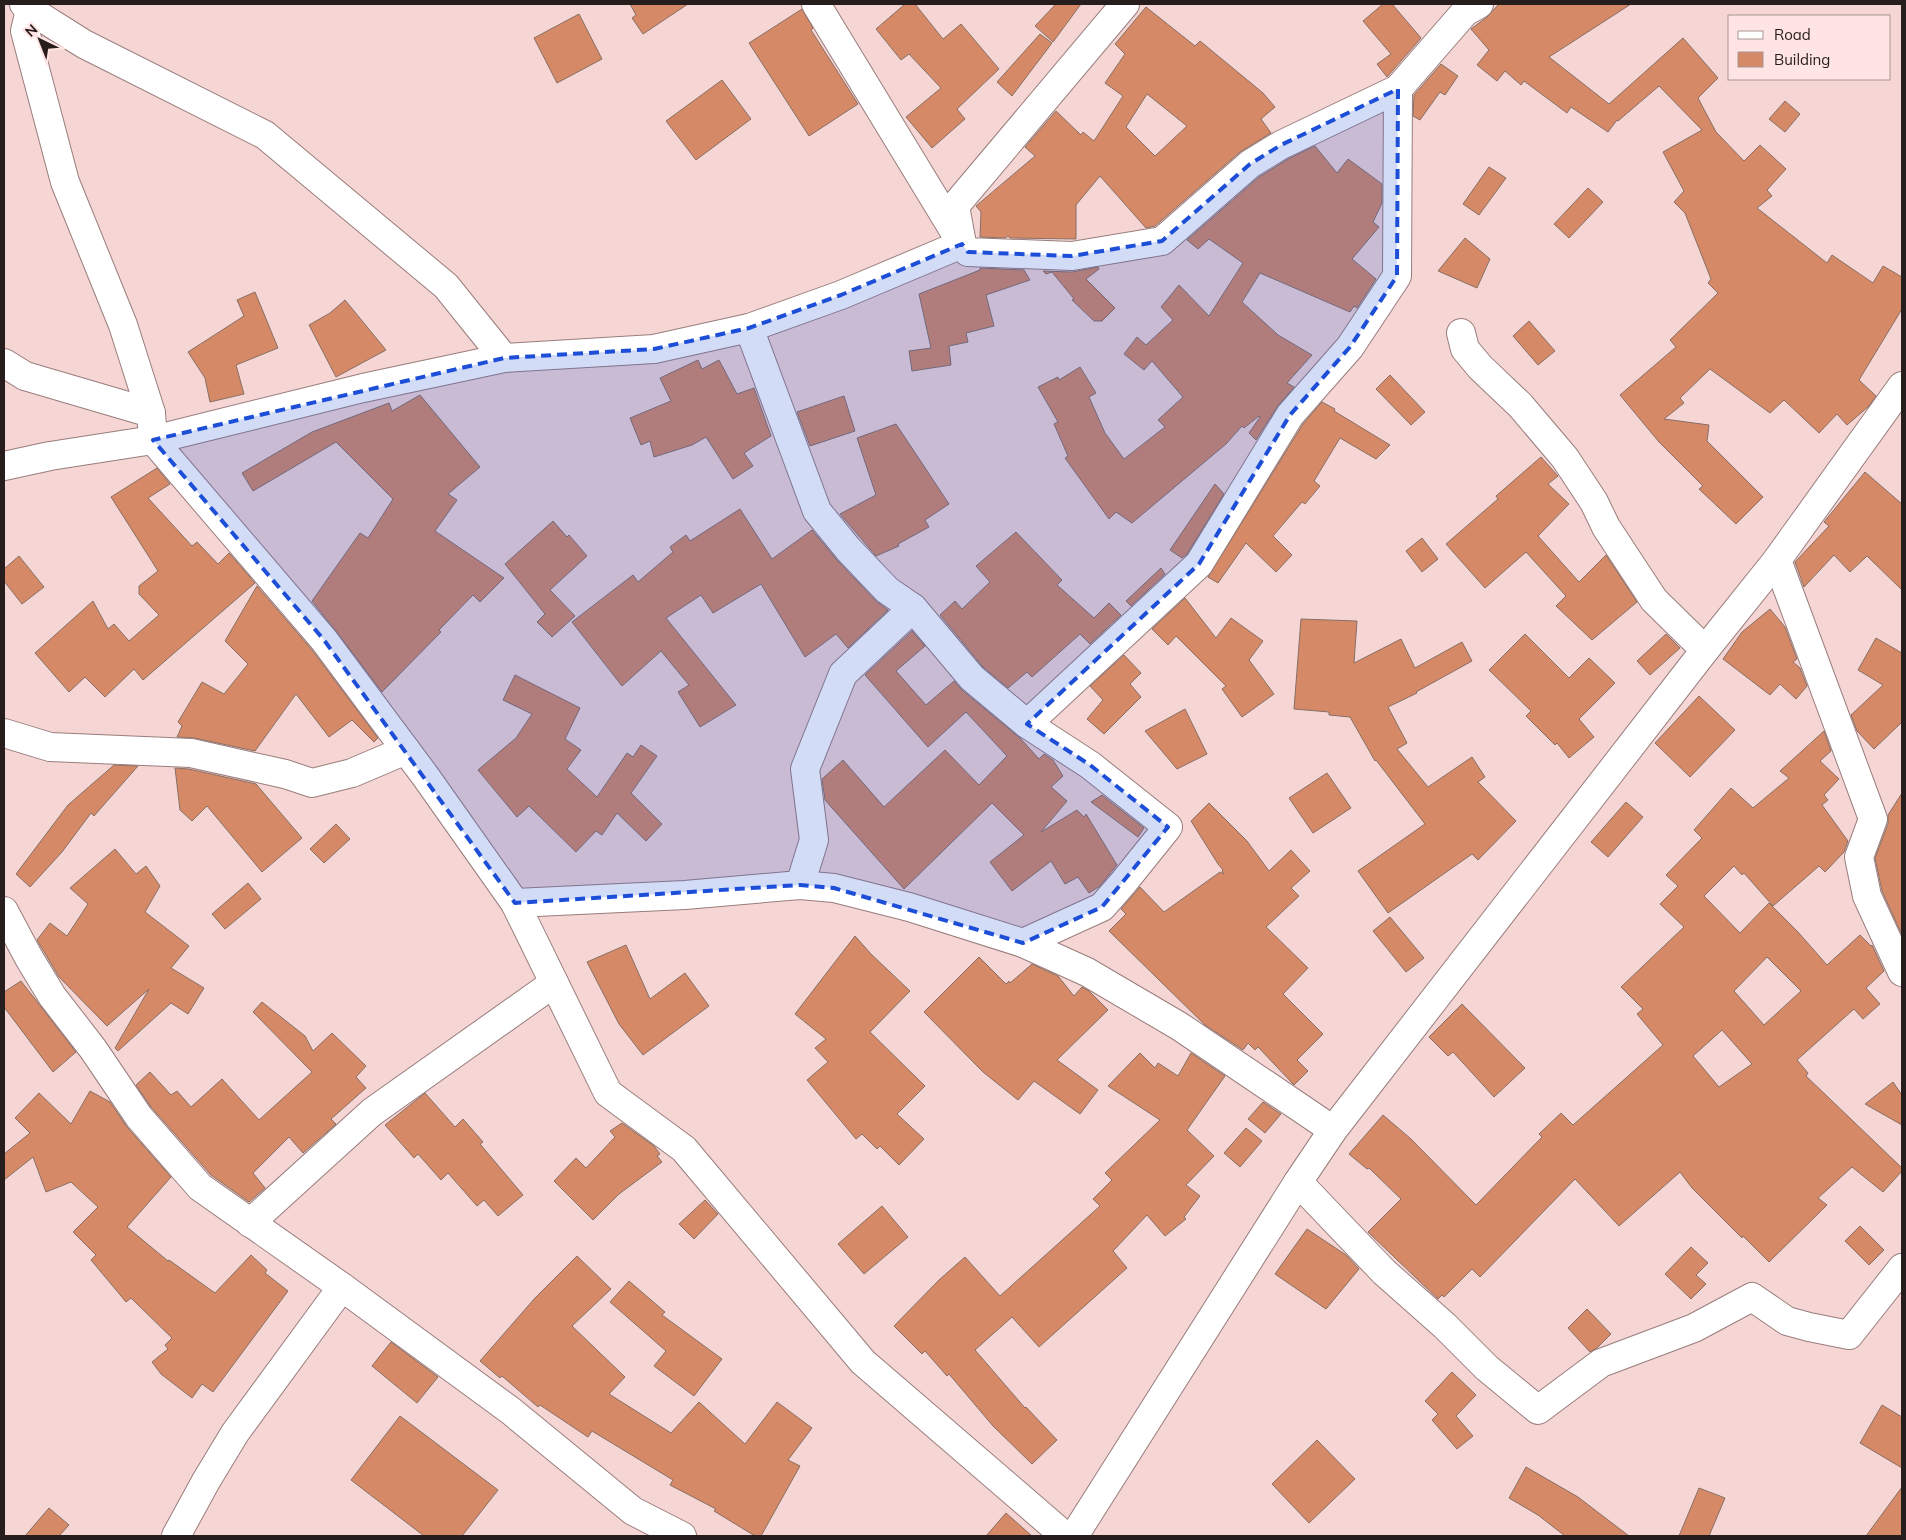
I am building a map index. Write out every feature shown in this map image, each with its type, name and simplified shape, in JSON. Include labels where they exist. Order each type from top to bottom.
[{"type":"street","points":[[816,4],[968,252],[1072,256],[1162,241],[1250,164],[1280,145],[1398,89],[1465,12],[1479,4]]},
{"type":"street","points":[[962,244],[955,206],[1125,4]]},
{"type":"street","points":[[504,358],[446,286],[265,135],[84,44],[27,7],[25,31],[64,182],[123,325],[151,413],[153,440],[324,640],[406,750],[515,903],[608,1093],[684,1149],[863,1362],[1064,1536]]},
{"type":"street","points":[[1027,724],[1199,564],[1290,415],[1350,347],[1397,276],[1398,89]]},
{"type":"street","points":[[4,466],[50,456],[153,440],[363,388],[504,358],[654,349],[749,328],[841,295],[962,244]]},
{"type":"street","points":[[749,328],[817,511],[848,549],[888,590],[913,608],[972,678],[1027,724],[1090,765],[1168,827],[1124,883],[1102,907],[1022,943]]},
{"type":"street","points":[[1462,333],[1464,349],[1520,405],[1565,458],[1594,502],[1606,527],[1654,600],[1706,650]]},
{"type":"street","points":[[4,363],[25,376],[151,413]]},
{"type":"street","points":[[1074,1536],[1298,1182],[1333,1130],[1777,560],[1902,386]]},
{"type":"street","points":[[1777,560],[1873,819],[1859,857],[1867,896],[1902,972]]},
{"type":"street","points":[[800,885],[814,840],[805,769],[815,743],[844,674],[913,608]]},
{"type":"street","points":[[4,733],[50,747],[191,752],[285,774],[312,783],[352,773],[406,750]]},
{"type":"street","points":[[515,903],[685,895],[800,885],[834,888],[909,907],[1022,943],[1088,972],[1179,1026],[1333,1130]]},
{"type":"street","points":[[4,911],[52,996],[93,1049],[139,1117],[200,1187],[511,1410],[633,1511],[682,1536]]},
{"type":"street","points":[[250,1222],[372,1112],[554,983]]},
{"type":"street","points":[[1298,1182],[1384,1272],[1446,1326],[1487,1368],[1538,1410],[1602,1363],[1694,1328],[1752,1297],[1788,1321],[1849,1335],[1902,1268]]},
{"type":"street","points":[[176,1536],[235,1433],[342,1287]]},
{"type":"highlighted area","points":[[1398,89],[1397,276],[1350,347],[1290,415],[1199,564],[1027,724],[1090,765],[1168,827],[1102,907],[1023,943],[834,888],[800,885],[515,903],[324,640],[153,440],[504,358],[654,349],[749,328],[841,295],[962,244],[968,252],[1072,256],[1162,241],[1250,164],[1281,145]]},
{"type":"building","points":[[630,4],[688,4],[643,34],[632,18],[636,15]]},
{"type":"building","points":[[905,4],[915,4],[943,39],[961,24],[999,69],[957,109],[965,119],[932,148],[906,117],[941,88],[909,54],[901,60],[876,29]]},
{"type":"building","points":[[1056,4],[1081,4],[1053,42],[1035,26]]},
{"type":"building","points":[[1383,4],[1392,4],[1421,38],[1387,77],[1377,64],[1391,54],[1363,21]]},
{"type":"building","points":[[1499,4],[1631,4],[1549,57],[1609,104],[1683,38],[1718,78],[1698,98],[1716,132],[1744,161],[1760,145],[1786,169],[1767,190],[1772,196],[1757,208],[1827,263],[1832,255],[1873,283],[1883,266],[1902,277],[1902,309],[1859,380],[1876,396],[1869,406],[1847,425],[1837,414],[1819,433],[1784,400],[1770,413],[1710,369],[1680,398],[1684,403],[1664,419],[1709,425],[1707,441],[1763,497],[1736,524],[1699,489],[1703,486],[1659,442],[1620,395],[1676,347],[1670,340],[1718,293],[1708,283],[1711,279],[1685,213],[1674,202],[1684,191],[1663,152],[1702,130],[1659,86],[1617,120],[1608,132],[1571,107],[1567,113],[1524,81],[1521,85],[1505,71],[1497,81],[1477,65],[1489,50],[1471,29],[1487,17]]},
{"type":"building","points":[[1146,7],[1195,46],[1200,41],[1263,93],[1275,107],[1261,119],[1271,133],[1240,152],[1155,226],[1146,228],[1100,176],[1076,205],[1076,239],[1010,238],[1008,236],[1005,238],[980,237],[981,212],[976,206],[1035,156],[1025,147],[1056,111],[1081,135],[1083,132],[1094,141],[1123,96],[1105,83],[1125,54],[1115,44]],"holes":[[[1147,94],[1187,126],[1155,156],[1126,127]]]},
{"type":"building","points":[[802,9],[813,28],[811,30],[858,104],[809,136],[749,43]]},
{"type":"building","points":[[579,14],[602,59],[557,83],[534,38]]},
{"type":"building","points":[[1040,34],[1052,43],[1012,96],[997,82]]},
{"type":"building","points":[[1441,64],[1458,76],[1445,95],[1440,92],[1420,120],[1413,116],[1414,95]]},
{"type":"building","points":[[722,80],[751,119],[696,160],[666,121]]},
{"type":"building","points":[[1785,101],[1800,114],[1785,132],[1769,119]]},
{"type":"building","points":[[1315,146],[1337,173],[1348,159],[1382,184],[1382,203],[1373,222],[1379,227],[1352,259],[1376,279],[1357,308],[1354,306],[1350,312],[1260,273],[1242,302],[1278,335],[1312,355],[1287,383],[1294,387],[1277,407],[1256,440],[1249,433],[1259,416],[1244,428],[1242,426],[1226,444],[1132,523],[1116,512],[1109,519],[1065,458],[1068,456],[1054,424],[1058,422],[1038,387],[1058,377],[1059,380],[1080,367],[1096,393],[1089,397],[1105,433],[1124,459],[1165,427],[1158,420],[1183,397],[1152,361],[1144,370],[1124,354],[1137,337],[1146,345],[1173,320],[1161,307],[1179,285],[1209,316],[1243,263],[1209,239],[1198,249],[1187,240],[1259,177],[1288,159]]},
{"type":"building","points":[[1489,167],[1506,178],[1479,215],[1463,204]]},
{"type":"building","points":[[1588,188],[1603,202],[1569,238],[1554,224]]},
{"type":"building","points":[[1465,238],[1490,259],[1477,288],[1438,271]]},
{"type":"building","points":[[1098,267],[1099,269],[1086,279],[1115,308],[1102,321],[1094,321],[1072,300],[1074,299],[1052,272],[1046,274],[1043,271],[1072,272]]},
{"type":"building","points":[[980,268],[1024,270],[1030,280],[986,295],[994,326],[966,333],[968,342],[949,346],[951,365],[912,371],[909,351],[931,348],[919,294],[980,270]]},
{"type":"building","points":[[255,292],[278,348],[236,365],[244,394],[210,402],[205,378],[188,352],[244,316],[237,300]]},
{"type":"building","points":[[345,300],[386,350],[336,377],[309,325],[330,313]]},
{"type":"building","points":[[1529,321],[1555,351],[1538,365],[1513,336]]},
{"type":"building","points":[[698,360],[702,369],[719,360],[737,394],[754,388],[771,436],[744,453],[753,466],[733,479],[706,437],[692,445],[654,457],[650,441],[641,445],[630,418],[671,401],[660,378]]},
{"type":"building","points":[[1390,375],[1425,412],[1411,425],[1376,389]]},
{"type":"building","points":[[420,395],[480,467],[448,494],[457,500],[435,531],[504,578],[480,602],[473,595],[439,630],[441,632],[382,692],[312,601],[360,533],[368,538],[393,499],[336,442],[253,491],[242,473],[312,432],[389,403],[392,411]]},
{"type":"building","points":[[844,396],[855,431],[810,446],[797,412]]},
{"type":"building","points":[[1322,402],[1390,445],[1376,459],[1340,438],[1314,481],[1320,486],[1305,504],[1302,502],[1273,536],[1292,555],[1276,572],[1246,543],[1218,583],[1208,577],[1303,424]]},
{"type":"building","points":[[896,424],[949,504],[925,520],[929,527],[898,544],[899,546],[876,556],[840,514],[876,495],[857,438]]},
{"type":"building","points":[[1541,457],[1558,476],[1548,484],[1569,504],[1538,536],[1579,582],[1606,555],[1637,602],[1592,640],[1556,606],[1566,596],[1526,552],[1485,588],[1446,544],[1498,499],[1496,496]]},
{"type":"building","points":[[157,468],[170,484],[148,498],[192,546],[197,542],[218,564],[229,553],[255,583],[143,680],[134,669],[105,697],[85,677],[69,692],[35,653],[93,601],[108,629],[114,624],[129,641],[159,615],[139,594],[139,586],[158,571],[111,497]]},
{"type":"building","points":[[1865,472],[1902,504],[1902,590],[1867,556],[1850,572],[1834,555],[1804,587],[1795,562],[1829,526],[1824,522]]},
{"type":"building","points":[[1215,484],[1224,494],[1187,554],[1182,558],[1170,550]]},
{"type":"building","points":[[740,509],[772,559],[812,530],[837,560],[876,601],[888,610],[848,648],[836,634],[805,657],[761,584],[713,613],[701,595],[666,618],[736,705],[700,727],[678,692],[689,685],[661,651],[622,686],[572,622],[633,575],[638,582],[673,552],[670,547],[686,535],[690,541]]},
{"type":"building","points":[[553,521],[567,537],[569,535],[587,556],[550,590],[575,616],[552,637],[537,622],[545,614],[505,564]]},
{"type":"building","points":[[1016,532],[1062,580],[1057,585],[1094,618],[1109,603],[1121,615],[1090,644],[1080,634],[1032,677],[1027,672],[1008,688],[983,667],[940,615],[955,601],[962,609],[990,582],[976,566]]},
{"type":"building","points":[[1422,538],[1438,559],[1422,572],[1406,551]]},
{"type":"building","points":[[19,556],[44,587],[22,604],[4,581],[4,569]]},
{"type":"building","points":[[1161,568],[1165,574],[1131,606],[1126,601]]},
{"type":"building","points":[[257,586],[312,650],[378,738],[374,742],[352,720],[329,737],[296,694],[255,751],[194,738],[177,737],[182,726],[178,722],[202,682],[224,694],[248,664],[225,641]]},
{"type":"building","points":[[1185,598],[1216,638],[1231,618],[1263,641],[1249,660],[1274,694],[1242,717],[1222,689],[1226,686],[1176,636],[1168,645],[1152,629]]},
{"type":"building","points":[[1770,609],[1785,627],[1797,659],[1793,662],[1800,668],[1807,686],[1796,699],[1780,684],[1770,695],[1723,659],[1742,632]]},
{"type":"building","points":[[1301,619],[1357,621],[1354,663],[1401,639],[1415,668],[1462,642],[1472,661],[1417,693],[1388,707],[1407,743],[1397,749],[1428,787],[1472,757],[1485,777],[1478,782],[1516,821],[1478,860],[1472,854],[1388,913],[1358,871],[1425,824],[1375,761],[1350,717],[1329,715],[1329,712],[1294,709]]},
{"type":"building","points":[[912,631],[925,646],[896,671],[926,705],[954,681],[962,690],[1020,738],[1039,759],[1044,754],[1053,760],[1063,776],[1051,787],[1067,801],[1041,832],[1077,810],[1084,817],[1086,814],[1117,865],[1100,886],[1089,893],[1078,877],[1065,884],[1051,861],[1012,891],[990,862],[1024,835],[992,803],[904,889],[825,800],[822,779],[843,760],[884,807],[945,750],[979,785],[1007,756],[966,712],[928,747],[865,675]]},
{"type":"building","points":[[1525,634],[1569,678],[1589,658],[1615,683],[1579,719],[1594,737],[1569,758],[1557,743],[1555,745],[1526,716],[1531,711],[1489,670]]},
{"type":"building","points":[[1666,634],[1680,648],[1650,675],[1637,661]]},
{"type":"building","points":[[1876,638],[1902,653],[1902,722],[1874,749],[1857,731],[1851,715],[1883,685],[1858,670]]},
{"type":"building","points":[[1124,655],[1141,673],[1130,684],[1141,697],[1104,734],[1087,719],[1103,700],[1090,686]]},
{"type":"building","points":[[515,675],[580,708],[565,739],[581,750],[567,769],[597,797],[627,753],[633,757],[641,745],[657,756],[631,793],[662,824],[646,841],[617,813],[602,835],[596,831],[576,852],[529,806],[517,817],[478,770],[516,738],[532,714],[503,700]]},
{"type":"building","points":[[1699,696],[1735,730],[1690,777],[1655,743]]},
{"type":"building","points":[[1185,709],[1207,754],[1177,769],[1145,731]]},
{"type":"building","points":[[1824,731],[1831,751],[1820,761],[1839,779],[1824,795],[1828,800],[1822,805],[1848,841],[1844,852],[1825,872],[1819,866],[1773,906],[1744,873],[1742,875],[1734,866],[1704,896],[1740,933],[1769,903],[1827,965],[1860,935],[1872,945],[1884,971],[1866,988],[1880,1004],[1863,1019],[1854,1009],[1797,1060],[1808,1073],[1806,1076],[1902,1168],[1902,1171],[1883,1192],[1852,1167],[1818,1198],[1827,1205],[1769,1262],[1692,1188],[1680,1172],[1619,1226],[1575,1179],[1480,1277],[1472,1269],[1444,1297],[1442,1295],[1438,1299],[1368,1232],[1401,1199],[1369,1168],[1367,1169],[1349,1154],[1383,1115],[1411,1139],[1476,1205],[1542,1137],[1539,1134],[1561,1113],[1573,1125],[1663,1045],[1637,1014],[1643,1009],[1621,987],[1684,927],[1660,904],[1678,886],[1666,875],[1702,838],[1694,830],[1731,788],[1753,808],[1789,778],[1780,771]],"holes":[[[1767,957],[1801,991],[1764,1025],[1734,991]],[[1722,1030],[1752,1064],[1719,1087],[1693,1056]]]},
{"type":"building","points":[[114,765],[138,766],[94,816],[91,813],[62,852],[30,887],[16,874],[68,805]]},
{"type":"building","points":[[175,768],[189,769],[256,784],[302,838],[262,872],[207,806],[192,821],[180,810]]},
{"type":"building","points":[[1327,773],[1351,808],[1313,833],[1289,798]]},
{"type":"building","points":[[1902,793],[1902,935],[1882,891],[1875,858],[1888,824],[1888,815]]},
{"type":"building","points":[[1102,795],[1144,828],[1138,837],[1091,802]]},
{"type":"building","points":[[1626,802],[1643,817],[1608,857],[1591,842]]},
{"type":"building","points":[[1209,803],[1247,841],[1269,871],[1291,850],[1310,871],[1291,888],[1299,896],[1266,927],[1308,968],[1283,994],[1323,1034],[1297,1060],[1308,1071],[1294,1085],[1258,1047],[1255,1050],[1248,1043],[1243,1050],[1205,1025],[1109,931],[1126,914],[1121,909],[1140,887],[1164,912],[1220,872],[1224,874],[1191,821]]},
{"type":"building","points":[[336,824],[350,839],[324,863],[310,849]]},
{"type":"building","points":[[115,849],[136,874],[146,866],[160,886],[145,912],[189,946],[171,968],[204,988],[188,1014],[171,1003],[118,1051],[115,1048],[149,989],[107,1026],[59,977],[37,940],[50,923],[67,936],[88,904],[70,888]]},
{"type":"building","points":[[248,883],[261,899],[225,929],[212,914]]},
{"type":"building","points":[[1390,917],[1424,958],[1406,972],[1373,931]]},
{"type":"building","points":[[855,936],[910,991],[870,1032],[925,1086],[897,1114],[924,1139],[899,1165],[880,1146],[877,1149],[862,1134],[856,1139],[807,1080],[828,1062],[815,1048],[826,1039],[795,1014]]},
{"type":"building","points":[[626,945],[650,999],[685,973],[709,1006],[643,1055],[619,1024],[587,962]]},
{"type":"building","points":[[979,957],[1006,984],[1009,981],[1010,983],[1032,964],[1058,976],[1074,996],[1082,987],[1089,991],[1108,1010],[1057,1060],[1098,1090],[1080,1114],[1034,1081],[1018,1100],[983,1072],[924,1012]]},
{"type":"building","points":[[21,981],[76,1052],[53,1072],[4,1007],[4,992]]},
{"type":"building","points":[[262,1002],[305,1036],[313,1051],[332,1033],[366,1066],[356,1077],[366,1088],[331,1119],[336,1124],[303,1153],[289,1137],[253,1173],[265,1188],[249,1202],[211,1175],[151,1107],[136,1085],[150,1072],[171,1095],[177,1091],[191,1107],[222,1079],[259,1120],[312,1072],[253,1012]]},
{"type":"building","points":[[1462,1004],[1525,1068],[1494,1097],[1453,1052],[1448,1056],[1429,1037]]},
{"type":"building","points":[[1140,1053],[1155,1068],[1158,1063],[1178,1076],[1191,1053],[1225,1076],[1187,1130],[1214,1156],[1186,1185],[1200,1196],[1184,1217],[1186,1219],[1165,1236],[1147,1215],[1113,1251],[1127,1268],[1039,1347],[1012,1317],[975,1350],[1025,1408],[1057,1440],[1032,1464],[993,1426],[949,1374],[947,1376],[925,1351],[922,1354],[894,1326],[939,1280],[965,1257],[1000,1296],[1100,1206],[1093,1199],[1112,1180],[1105,1173],[1160,1120],[1108,1086]]},
{"type":"building","points":[[1893,1082],[1902,1095],[1902,1125],[1865,1104]]},
{"type":"building","points":[[90,1091],[110,1102],[127,1127],[171,1177],[127,1227],[168,1261],[215,1293],[251,1255],[267,1270],[265,1273],[288,1291],[213,1392],[202,1384],[192,1398],[161,1374],[152,1362],[168,1349],[165,1345],[172,1338],[131,1298],[126,1302],[91,1260],[96,1255],[73,1232],[98,1207],[71,1182],[46,1192],[33,1157],[4,1180],[4,1154],[30,1133],[15,1118],[39,1093],[71,1124]]},
{"type":"building","points":[[425,1093],[455,1127],[463,1119],[483,1142],[480,1144],[523,1195],[498,1216],[484,1200],[477,1206],[448,1173],[441,1180],[418,1154],[414,1158],[385,1125]]},
{"type":"building","points":[[1263,1102],[1281,1114],[1265,1133],[1248,1119]]},
{"type":"building","points":[[622,1123],[654,1146],[660,1154],[657,1156],[662,1162],[619,1194],[593,1220],[554,1181],[576,1158],[586,1168],[615,1137],[610,1131]]},
{"type":"building","points":[[1246,1128],[1262,1141],[1240,1167],[1224,1153]]},
{"type":"building","points":[[705,1200],[718,1214],[694,1239],[679,1224]]},
{"type":"building","points":[[882,1206],[908,1237],[864,1274],[838,1244]]},
{"type":"building","points":[[1860,1226],[1884,1250],[1869,1265],[1845,1241]]},
{"type":"building","points":[[1307,1229],[1346,1255],[1359,1269],[1326,1309],[1275,1274]]},
{"type":"building","points":[[1691,1247],[1708,1263],[1696,1275],[1706,1284],[1691,1299],[1665,1274]]},
{"type":"building","points":[[577,1256],[611,1289],[572,1326],[625,1377],[609,1394],[671,1433],[699,1402],[745,1444],[777,1402],[812,1428],[788,1460],[800,1466],[761,1536],[755,1536],[714,1511],[716,1509],[670,1485],[673,1480],[592,1431],[588,1437],[540,1405],[538,1407],[502,1376],[500,1378],[480,1361],[535,1298]]},
{"type":"building","points":[[629,1281],[665,1312],[662,1315],[722,1359],[694,1396],[654,1366],[666,1351],[610,1302]]},
{"type":"building","points":[[1587,1309],[1611,1334],[1597,1348],[1590,1352],[1568,1328]]},
{"type":"building","points":[[391,1342],[438,1377],[417,1403],[372,1366]]},
{"type":"building","points":[[1452,1372],[1476,1395],[1456,1416],[1473,1436],[1457,1449],[1432,1420],[1438,1414],[1425,1401]]},
{"type":"building","points":[[1882,1405],[1902,1417],[1902,1468],[1860,1443]]},
{"type":"building","points":[[400,1416],[498,1490],[462,1536],[424,1536],[351,1480]]},
{"type":"building","points":[[1317,1440],[1355,1479],[1309,1523],[1272,1484]]},
{"type":"building","points":[[1526,1467],[1578,1497],[1629,1536],[1565,1536],[1538,1515],[1509,1498]]},
{"type":"building","points":[[1902,1487],[1902,1536],[1866,1536]]},
{"type":"building","points":[[1699,1488],[1725,1498],[1709,1536],[1679,1536]]},
{"type":"building","points":[[49,1508],[69,1525],[59,1536],[25,1536]]},
{"type":"building","points":[[1006,1513],[1032,1536],[986,1536]]}]
